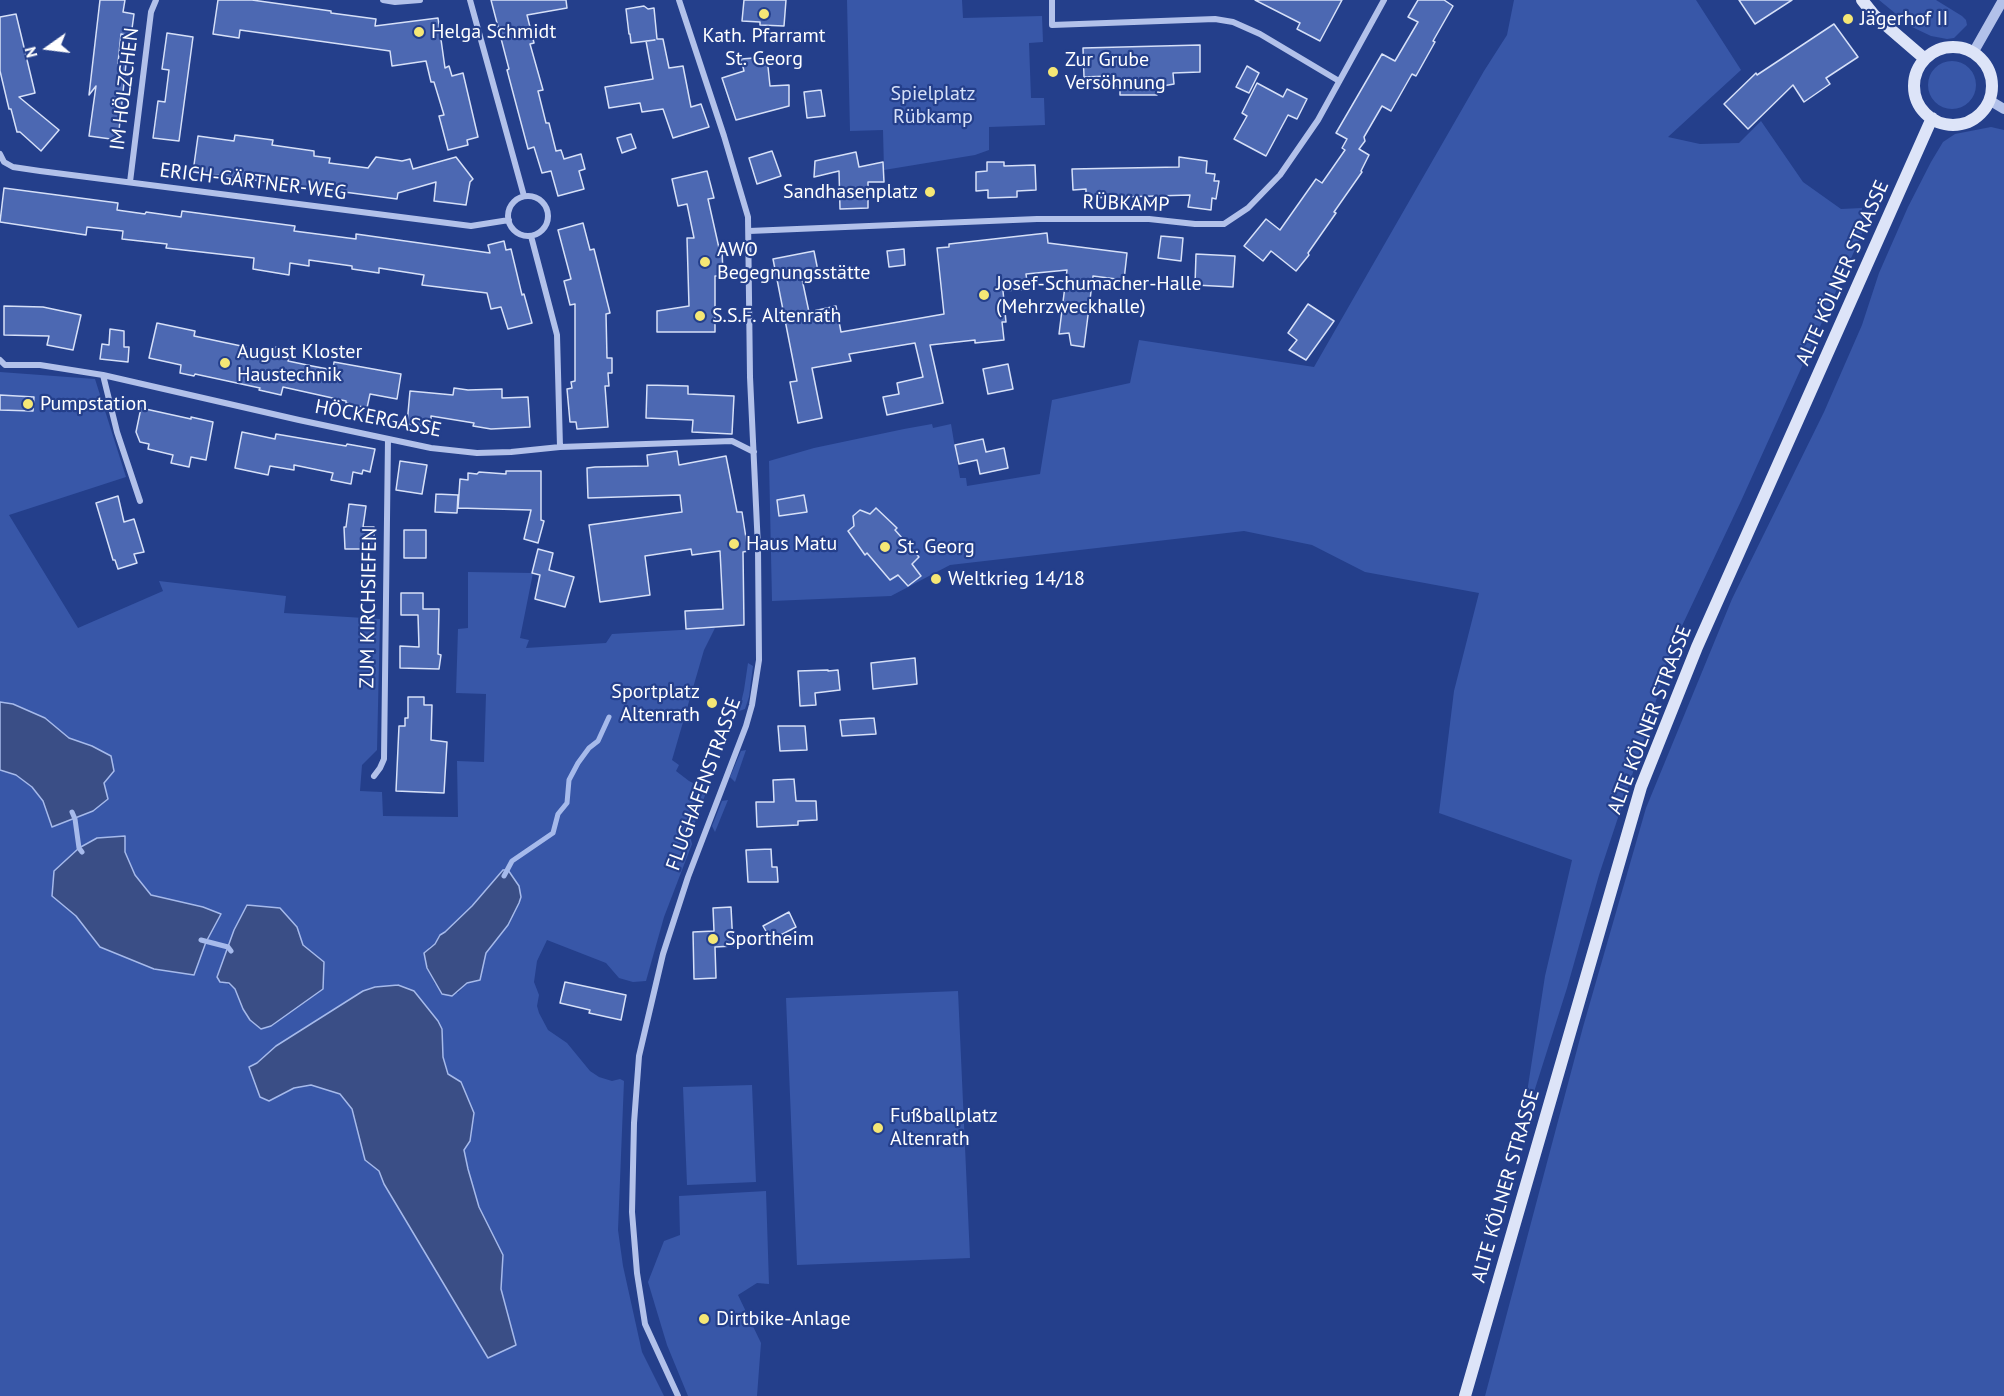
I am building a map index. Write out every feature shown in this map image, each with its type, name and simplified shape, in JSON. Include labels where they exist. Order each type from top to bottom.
[{"type":"main road","points":[[1862,0],[1874,15],[1925,59]]},
{"type":"main road","points":[[1948,47],[1961,48],[1973,53],[1982,60],[1991,79],[1992,90],[1984,110],[1965,123],[1954,125],[1932,118],[1919,104],[1916,95],[1915,82],[1918,70],[1925,59],[1935,51],[1948,47]]},
{"type":"main road","name":"ALTE KÖLNER STRASSE","points":[[1465,1396],[1641,787],[1697,647],[1932,118]]},
{"type":"street","name":"IM HÖLZCHEN","points":[[130,182],[151,12],[156,0]]},
{"type":"street","points":[[383,0],[395,2],[420,0]]},
{"type":"street","points":[[470,0],[524,196]]},
{"type":"street","name":"FLUGHAFENSTRASSE","points":[[678,1396],[645,1324],[637,1273],[632,1212],[639,1056],[663,954],[688,878],[738,749],[754,694],[759,660],[750,376],[749,231],[739,183],[679,0]]},
{"type":"street","points":[[1052,0],[1052,25],[1215,19],[1233,22],[1260,34],[1340,81]]},
{"type":"street","name":"RÜBKAMP","points":[[749,231],[1037,219],[1149,219],[1195,224],[1224,224],[1248,208],[1280,175],[1318,120],[1384,0]]},
{"type":"street","points":[[1973,53],[2003,0]]},
{"type":"street","points":[[1989,100],[2004,109]]},
{"type":"street","name":"ERICH-GÄRTNER-WEG","points":[[0,153],[4,162],[13,167],[471,226],[508,220]]},
{"type":"street","points":[[524,196],[540,200],[548,215],[545,227],[531,236],[518,234],[508,220],[510,208],[514,202],[524,196]]},
{"type":"street","points":[[531,236],[557,335],[560,447]]},
{"type":"street","name":"HÖCKERGASSE","points":[[0,360],[5,365],[40,365],[104,375],[431,448],[477,453],[560,447],[732,441],[754,453]]},
{"type":"street","points":[[104,375],[117,432],[140,501]]},
{"type":"street","name":"ZUM KIRCHSIEFEN","points":[[374,776],[384,759],[388,439]]},
{"type":"green space","name":"Spielplatz Rübkamp","points":[[847,0],[962,0],[963,18],[1042,16],[1043,42],[1029,43],[1031,98],[1044,98],[1045,125],[989,127],[989,150],[975,155],[884,170],[883,130],[850,131]]},
{"type":"green space","points":[[1514,0],[1696,0],[1741,70],[1668,137],[1700,144],[1739,143],[1761,121],[1803,182],[1841,209],[1862,208],[1862,234],[1671,649],[1650,721],[1599,875],[1567,988],[1528,1111],[1524,1112],[1545,976],[1572,860],[1439,813],[1454,691],[1479,593],[1365,572],[1312,545],[1244,531],[950,565],[891,596],[772,601],[769,461],[814,448],[904,429],[932,424],[933,428],[951,424],[960,478],[966,478],[967,486],[1040,474],[1052,400],[1130,383],[1139,340],[1314,367],[1507,35]]},
{"type":"green space","points":[[1879,0],[1936,0],[1962,16],[1967,25],[1954,38],[1931,36],[1912,27]]},
{"type":"green space","points":[[1947,61],[1957,61],[1969,68],[1976,80],[1976,90],[1969,102],[1957,109],[1947,109],[1932,98],[1928,90],[1928,80],[1939,65]]},
{"type":"green space","points":[[1991,127],[2004,130],[2004,1396],[1485,1396],[1583,1027],[1646,808],[1732,599],[1824,412],[1862,325],[1879,273],[1908,207],[1943,142],[1955,134]]},
{"type":"green space","points":[[0,372],[95,379],[126,477],[9,515],[78,628],[163,591],[159,581],[286,596],[284,613],[380,619],[377,750],[362,765],[360,791],[382,792],[383,816],[458,817],[457,761],[484,762],[486,694],[456,693],[458,629],[468,628],[468,572],[533,573],[520,638],[529,640],[526,648],[606,643],[612,634],[715,628],[704,650],[672,760],[679,765],[676,771],[707,790],[690,836],[692,844],[664,917],[646,981],[633,982],[619,978],[606,963],[547,940],[537,961],[534,982],[539,995],[537,1006],[539,1013],[548,1030],[567,1043],[590,1071],[612,1081],[620,1079],[624,1081],[618,1230],[623,1266],[642,1352],[664,1396],[0,1396],[0,770],[16,775],[32,787],[43,801],[52,827],[93,811],[92,746],[69,738],[45,718],[13,704],[0,702]],"holes":[[[125,836],[125,852],[135,875],[151,895],[203,907],[221,914],[206,942],[194,975],[100,947],[76,916],[52,896],[54,871],[79,848],[97,839]],[[503,870],[508,870],[519,886],[521,897],[508,925],[486,953],[480,980],[467,983],[458,993],[435,984],[427,968],[429,947],[435,944],[440,935],[472,906]],[[247,905],[297,927],[303,945],[324,962],[262,1029],[250,1020],[235,989],[217,977],[234,930]],[[375,987],[442,1029],[443,1057],[449,1074],[461,1083],[470,1141],[464,1150],[468,1169],[479,1207],[503,1255],[501,1289],[516,1345],[462,1315],[379,1171],[365,1160],[351,1108],[340,1094],[311,1085],[294,1088],[269,1101],[257,1063],[276,1046],[363,991]]]},
{"type":"green space","points":[[748,663],[753,666],[749,697],[745,709],[739,711],[744,690]]},
{"type":"green space","points":[[746,750],[735,782],[730,777],[741,751]]},
{"type":"green space","points":[[728,800],[715,832],[712,826],[722,801]]},
{"type":"green space","name":"Fußballplatz Altenrath","points":[[958,991],[970,1258],[797,1265],[786,998]]},
{"type":"green space","points":[[752,1085],[756,1182],[687,1185],[683,1087]]},
{"type":"green space","name":"Dirtbike-Anlage","points":[[766,1191],[769,1284],[757,1283],[738,1295],[761,1343],[757,1396],[688,1396],[667,1345],[648,1282],[664,1241],[680,1235],[679,1196]]},
{"type":"shaded area","points":[[0,702],[13,704],[45,718],[69,738],[111,756],[114,771],[104,783],[108,799],[93,811],[52,827],[43,801],[32,787],[16,775],[0,770]]},
{"type":"shaded area","points":[[125,836],[125,852],[135,875],[151,895],[203,907],[221,914],[206,942],[194,975],[154,969],[100,947],[76,916],[52,896],[54,871],[79,848],[97,838]]},
{"type":"shaded area","points":[[503,870],[508,870],[519,886],[521,897],[519,903],[508,925],[486,953],[480,980],[467,983],[452,996],[442,994],[427,968],[424,953],[472,906]]},
{"type":"shaded area","points":[[247,905],[280,908],[297,927],[303,945],[324,962],[323,989],[271,1026],[261,1029],[250,1020],[235,989],[229,983],[220,982],[217,977],[234,930]]},
{"type":"shaded area","points":[[398,985],[414,991],[438,1021],[442,1029],[443,1057],[448,1074],[461,1082],[474,1113],[470,1141],[464,1150],[479,1207],[503,1255],[501,1289],[516,1345],[488,1358],[384,1184],[379,1171],[365,1160],[352,1109],[340,1094],[311,1085],[294,1088],[269,1101],[260,1097],[249,1067],[276,1046],[363,991],[375,987]]},
{"type":"building","points":[[100,0],[125,0],[123,12],[134,14],[131,36],[121,34],[118,63],[126,64],[118,140],[89,136],[96,86],[89,95]]},
{"type":"building","points":[[218,0],[252,0],[331,11],[331,13],[376,19],[375,26],[438,18],[445,68],[449,66],[452,76],[463,73],[478,137],[467,140],[468,145],[448,150],[439,116],[444,115],[434,82],[431,82],[426,61],[392,66],[390,51],[240,30],[239,38],[213,34]]},
{"type":"building","points":[[491,0],[566,0],[567,8],[527,15],[534,43],[530,44],[543,90],[538,91],[546,123],[549,123],[556,151],[561,150],[564,159],[581,154],[585,169],[579,171],[584,189],[558,196],[551,171],[542,173],[534,147],[528,149]]},
{"type":"building","name":"Kath. Pfarramt St. Georg","points":[[744,0],[786,0],[784,26],[760,25],[760,22],[742,21]]},
{"type":"building","points":[[1255,0],[1342,0],[1320,41],[1297,29],[1300,23]]},
{"type":"building","points":[[1418,0],[1444,0],[1453,6],[1416,76],[1412,74],[1391,111],[1382,106],[1364,137],[1365,141],[1359,149],[1369,155],[1362,172],[1334,212],[1336,213],[1308,253],[1309,255],[1296,271],[1271,251],[1263,261],[1244,246],[1266,219],[1280,230],[1316,179],[1322,183],[1345,150],[1342,148],[1347,139],[1336,133],[1382,54],[1395,61],[1418,22],[1408,17]]},
{"type":"building","points":[[1739,0],[1792,0],[1755,24]]},
{"type":"building","points":[[644,6],[648,9],[654,8],[657,39],[663,39],[669,68],[683,66],[691,107],[701,104],[709,127],[673,138],[663,109],[642,112],[640,103],[609,108],[605,87],[653,79],[646,41],[631,43],[629,34],[626,9]]},
{"type":"building","points":[[16,14],[35,93],[19,97],[59,130],[41,151],[20,132],[17,132],[0,71],[0,17]]},
{"type":"building","points":[[1834,24],[1858,57],[1826,78],[1830,84],[1804,102],[1793,85],[1748,129],[1724,104],[1756,73],[1757,75]]},
{"type":"building","points":[[167,33],[193,37],[179,141],[153,138],[158,101],[165,102],[169,70],[162,69]]},
{"type":"building","points":[[1200,45],[1200,72],[1173,73],[1174,84],[1157,87],[1157,95],[1120,95],[1120,86],[1108,87],[1108,76],[1084,77],[1083,48]]},
{"type":"building","points":[[767,57],[770,86],[789,85],[789,106],[736,120],[722,78],[744,71],[741,59]]},
{"type":"building","points":[[1247,66],[1259,73],[1249,93],[1236,87]]},
{"type":"building","points":[[1257,83],[1283,97],[1287,89],[1307,99],[1297,119],[1288,115],[1266,156],[1234,139],[1247,116],[1242,113]]},
{"type":"building","points":[[821,90],[825,116],[807,118],[804,92]]},
{"type":"building","points":[[631,134],[636,148],[622,153],[617,138]]},
{"type":"building","points":[[235,135],[273,140],[272,145],[314,151],[314,156],[330,158],[329,163],[368,168],[376,157],[402,161],[410,159],[413,169],[456,157],[473,179],[470,182],[466,205],[434,201],[436,182],[398,193],[397,199],[193,172],[198,136],[234,141]]},
{"type":"building","points":[[772,151],[781,176],[757,184],[749,158]]},
{"type":"building","points":[[856,152],[859,167],[883,162],[884,182],[868,182],[868,208],[840,209],[839,171],[814,177],[815,161]]},
{"type":"building","points":[[1179,157],[1207,161],[1206,173],[1215,174],[1214,181],[1219,181],[1216,199],[1212,198],[1211,210],[1188,207],[1190,195],[1086,198],[1086,189],[1073,190],[1072,169],[1179,167]]},
{"type":"building","points":[[987,162],[1004,162],[1004,166],[1035,165],[1036,190],[1017,191],[1017,197],[988,198],[988,190],[976,191],[976,172],[987,171]]},
{"type":"building","points":[[707,171],[714,198],[708,199],[719,248],[722,248],[723,276],[715,276],[715,332],[657,332],[657,311],[689,306],[687,238],[694,238],[687,204],[678,206],[672,179]]},
{"type":"building","points":[[4,188],[118,203],[117,210],[181,217],[182,211],[295,226],[294,231],[356,239],[356,234],[490,253],[488,245],[504,241],[506,250],[511,249],[522,295],[524,294],[532,323],[508,329],[501,307],[491,309],[487,293],[422,285],[424,275],[379,268],[379,273],[352,269],[352,266],[309,260],[309,266],[290,263],[289,275],[253,269],[254,258],[166,248],[167,244],[122,239],[123,231],[87,227],[86,235],[0,222]]},
{"type":"building","points":[[583,223],[590,250],[594,249],[610,313],[606,314],[607,358],[612,358],[612,373],[608,373],[609,386],[605,386],[608,427],[577,429],[576,422],[570,422],[567,389],[572,388],[571,382],[575,381],[575,304],[570,305],[564,281],[571,279],[558,230]]},
{"type":"building","points":[[1047,233],[1048,243],[1127,253],[1124,280],[1093,276],[1084,347],[1071,345],[1069,333],[1059,334],[1067,270],[1026,274],[1028,289],[1003,291],[1006,322],[1002,322],[1004,340],[975,343],[975,340],[930,345],[943,403],[887,415],[883,397],[899,394],[897,383],[923,377],[915,343],[849,354],[851,361],[812,368],[822,418],[798,423],[790,382],[797,381],[773,259],[814,251],[819,276],[802,279],[809,312],[836,306],[841,332],[944,314],[937,248],[949,247],[949,244]]},
{"type":"building","points":[[1161,236],[1183,238],[1181,261],[1158,258]]},
{"type":"building","points":[[904,249],[905,265],[889,267],[887,251]]},
{"type":"building","points":[[1196,254],[1235,256],[1233,287],[1195,285]]},
{"type":"building","points":[[1308,304],[1334,321],[1306,360],[1289,350],[1297,340],[1288,333]]},
{"type":"building","points":[[4,306],[43,307],[81,315],[73,350],[47,345],[49,336],[4,335]]},
{"type":"building","points":[[157,323],[195,331],[194,336],[246,347],[245,351],[274,357],[276,347],[291,349],[288,361],[333,370],[334,362],[401,374],[397,399],[370,394],[367,408],[283,387],[281,395],[259,390],[260,388],[180,373],[181,365],[149,358]]},
{"type":"building","points":[[110,329],[124,331],[124,347],[129,347],[128,362],[100,359],[102,344],[109,345]]},
{"type":"building","points":[[1008,364],[1013,389],[988,394],[983,369]]},
{"type":"building","points":[[647,385],[688,386],[688,394],[734,396],[732,434],[692,432],[693,420],[646,418]]},
{"type":"building","points":[[454,388],[502,389],[502,398],[528,397],[530,427],[491,429],[473,426],[474,423],[431,416],[431,424],[424,423],[424,426],[407,424],[410,391],[453,395]]},
{"type":"building","points":[[0,395],[34,397],[33,411],[0,410]]},
{"type":"building","points":[[141,408],[213,422],[206,460],[191,457],[189,467],[171,463],[173,455],[148,449],[149,444],[140,442],[136,432]]},
{"type":"building","points":[[242,432],[275,439],[276,434],[375,449],[370,472],[363,470],[362,474],[353,472],[351,484],[331,480],[333,473],[294,465],[294,470],[270,466],[268,475],[235,468]]},
{"type":"building","points":[[983,439],[986,452],[1004,448],[1008,468],[980,474],[977,460],[959,464],[955,445]]},
{"type":"building","points":[[677,451],[679,465],[726,456],[737,512],[742,512],[748,551],[743,552],[744,625],[686,629],[685,611],[723,609],[720,551],[692,555],[691,549],[645,556],[650,595],[600,602],[589,525],[682,512],[680,495],[588,498],[587,468],[648,466],[647,455]]},
{"type":"building","points":[[400,461],[427,465],[422,494],[396,490]]},
{"type":"building","points":[[506,471],[541,471],[541,520],[544,521],[538,543],[524,539],[531,510],[458,508],[460,479],[468,480],[468,473],[506,474]]},
{"type":"building","points":[[436,494],[458,495],[457,513],[435,512]]},
{"type":"building","points":[[804,495],[807,512],[779,516],[777,500]]},
{"type":"building","points":[[118,496],[124,522],[134,519],[144,552],[134,554],[137,563],[118,569],[113,560],[96,503]]},
{"type":"building","points":[[349,504],[366,506],[363,527],[374,527],[374,549],[345,549],[344,527],[346,527]]},
{"type":"building","name":"St. Georg","points":[[876,508],[897,528],[895,530],[919,557],[912,564],[921,576],[908,586],[898,575],[890,580],[867,553],[865,555],[848,531],[854,526],[853,516],[860,510],[870,514]]},
{"type":"building","points":[[404,530],[426,530],[426,558],[404,558]]},
{"type":"building","points":[[538,549],[553,553],[549,570],[574,577],[565,607],[535,599],[540,575],[532,573]]},
{"type":"building","points":[[401,593],[423,593],[423,609],[439,609],[438,654],[441,655],[439,669],[400,668],[400,646],[419,647],[418,615],[401,615]]},
{"type":"building","points":[[915,658],[917,684],[873,689],[871,663]]},
{"type":"building","points":[[838,670],[840,690],[815,693],[816,705],[800,706],[798,671]]},
{"type":"building","points":[[408,697],[424,697],[424,705],[432,705],[431,740],[447,742],[444,793],[396,791],[399,726],[405,726],[405,718],[408,718]]},
{"type":"building","points":[[874,718],[876,734],[842,736],[840,720]]},
{"type":"building","points":[[778,726],[805,726],[807,750],[780,751]]},
{"type":"building","points":[[794,779],[796,801],[816,801],[817,820],[798,821],[798,825],[757,827],[756,802],[774,802],[773,780]]},
{"type":"building","points":[[771,849],[772,867],[777,867],[778,882],[748,882],[746,850]]},
{"type":"building","name":"Sportheim","points":[[731,907],[733,946],[715,947],[716,978],[694,979],[693,932],[714,931],[713,908]]},
{"type":"building","points":[[789,912],[796,927],[771,940],[763,926]]},
{"type":"building","points":[[565,982],[626,995],[621,1020],[589,1013],[590,1010],[560,1003]]},
{"type":"waterway","points":[[504,876],[512,861],[553,833],[558,814],[567,803],[569,780],[589,748],[598,741],[609,717]]},
{"type":"waterway","points":[[72,812],[79,848],[82,852]]},
{"type":"waterway","points":[[201,940],[228,947],[231,951]]},
{"type":"place","name":"Kath. Pfarramt St. Georg","points":[[764,14]]},
{"type":"place","name":"Jägerhof II","points":[[1848,19]]},
{"type":"place","name":"Helga Schmidt","points":[[419,32]]},
{"type":"place","name":"Zur Grube Versöhnung","points":[[1053,72]]},
{"type":"place","name":"Sandhasenplatz","points":[[930,192]]},
{"type":"place","name":"AWO Begegnungsstätte","points":[[705,262]]},
{"type":"place","name":"Josef-Schumacher-Halle (Mehrzweckhalle)","points":[[984,295]]},
{"type":"place","name":"S.S.F. Altenrath","points":[[700,316]]},
{"type":"place","name":"August Kloster Haustechnik","points":[[225,363]]},
{"type":"place","name":"Pumpstation","points":[[28,404]]},
{"type":"place","name":"Haus Matu","points":[[734,544]]},
{"type":"place","name":"St. Georg","points":[[885,547]]},
{"type":"place","name":"Weltkrieg 14/18","points":[[936,579]]},
{"type":"place","name":"Sportplatz Altenrath","points":[[712,703]]},
{"type":"place","name":"Sportheim","points":[[713,939]]},
{"type":"place","name":"Fußballplatz Altenrath","points":[[878,1128]]},
{"type":"place","name":"Dirtbike-Anlage","points":[[704,1319]]}]
